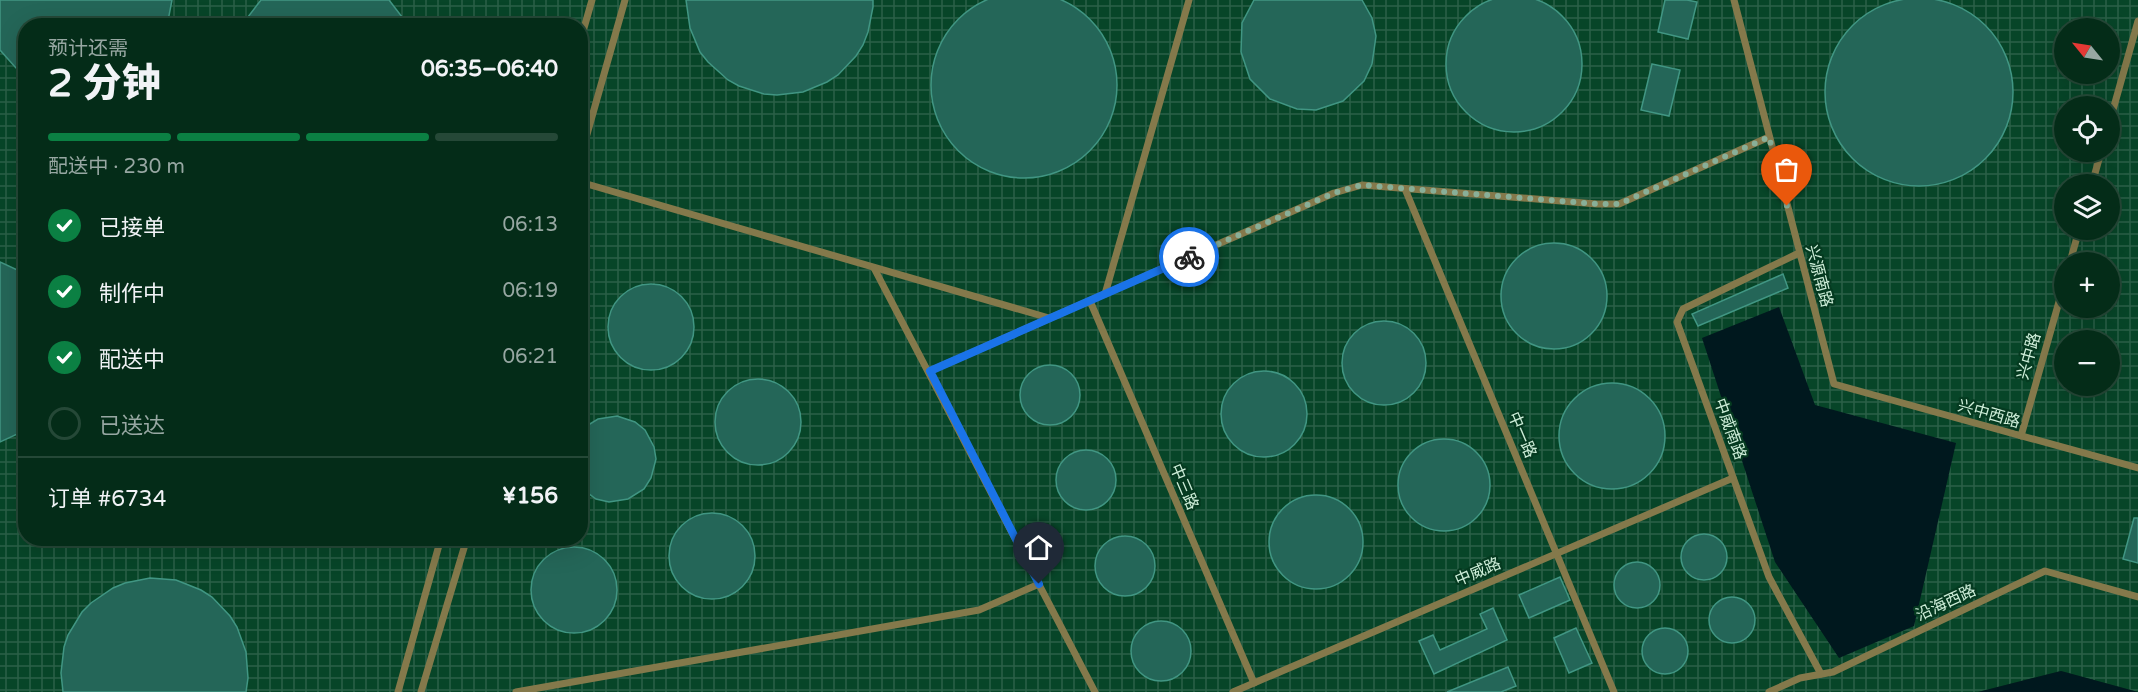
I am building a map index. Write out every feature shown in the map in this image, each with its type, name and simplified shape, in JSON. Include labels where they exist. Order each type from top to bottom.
[{"type":"lane","points":[[587,18],[592,0]]},
{"type":"lane","points":[[588,131],[625,0]]},
{"type":"lane","points":[[1105,294],[1189,0]]},
{"type":"lane","name":"兴源南路","points":[[1734,0],[1834,384]]},
{"type":"lane","points":[[2118,96],[2136,38],[2138,21]]},
{"type":"lane","points":[[930,371],[1334,193],[1362,185],[1619,204],[1769,137]]},
{"type":"lane","points":[[588,184],[1049,318]]},
{"type":"lane","name":"中一路","points":[[1405,189],[1614,692]]},
{"type":"lane","name":"中威南路","points":[[1800,253],[1683,309],[1677,322],[1769,578],[1821,674]]},
{"type":"lane","points":[[874,268],[930,371],[1095,692]]},
{"type":"lane","name":"中三路","points":[[1090,301],[1254,683]]},
{"type":"lane","name":"兴中路","points":[[2021,436],[2054,318]]},
{"type":"lane","name":"兴中西路","points":[[1834,384],[2138,468]]},
{"type":"lane","name":"中威路","points":[[1233,692],[1733,478]]},
{"type":"lane","points":[[398,692],[439,546]]},
{"type":"lane","points":[[421,692],[465,546]]},
{"type":"lane","name":"沿海西路","points":[[1769,692],[1800,678],[1833,672],[2045,572],[2138,597]]},
{"type":"lane","points":[[516,692],[979,610],[1039,584]]},
{"type":"shaded area","points":[[0,0],[2138,0],[2138,692],[2061,671],[1978,692],[0,692]]},
{"type":"water","points":[[1779,307],[1815,405],[1956,443],[1914,626],[1839,658],[1775,562],[1702,338]]},
{"type":"water","points":[[2061,671],[2138,692],[1978,692]]},
{"type":"building","points":[[989,-1],[1059,-1],[1090,19],[1110,50],[1117,85],[1115,103],[1110,120],[1101,136],[1090,151],[1075,162],[1059,171],[1042,176],[1024,178],[1006,176],[989,171],[973,162],[958,151],[947,136],[938,120],[933,103],[931,85],[938,50],[958,19]]},
{"type":"building","points":[[1531,-1],[1540,1],[1562,16],[1570,26],[1577,38],[1582,64],[1577,90],[1562,112],[1540,127],[1514,132],[1488,127],[1466,112],[1451,90],[1446,64],[1451,38],[1466,16],[1488,1]]},
{"type":"building","points":[[1910,-1],[1946,2],[1971,14],[1985,26],[2002,48],[2009,65],[2012,83],[2011,110],[2006,128],[1997,144],[1985,158],[1971,170],[1955,179],[1919,186],[1883,179],[1867,170],[1853,158],[1841,144],[1832,128],[1825,92],[1832,56],[1841,40],[1853,26],[1867,14],[1883,5]]},
{"type":"building","points":[[0,0],[172,0],[169,18],[18,18],[18,69],[0,50]]},
{"type":"building","points":[[261,0],[389,0],[403,18],[247,18]]},
{"type":"building","points":[[686,0],[873,0],[873,7],[863,45],[838,75],[803,92],[777,95],[764,94],[739,86],[728,80],[708,62],[700,52],[690,28]]},
{"type":"building","points":[[1254,0],[1362,0],[1372,18],[1376,36],[1372,64],[1364,81],[1343,101],[1316,110],[1297,109],[1270,99],[1250,79],[1241,52],[1242,23]]},
{"type":"building","points":[[1665,0],[1697,2],[1688,39],[1658,32]]},
{"type":"building","points":[[1652,64],[1680,70],[1669,116],[1641,110]]},
{"type":"building","points":[[1554,243],[1574,247],[1592,258],[1603,276],[1607,296],[1603,316],[1592,334],[1574,345],[1554,349],[1534,345],[1516,334],[1505,316],[1501,296],[1505,276],[1516,258],[1534,247]]},
{"type":"building","points":[[0,262],[18,270],[18,434],[0,442]]},
{"type":"building","points":[[1783,274],[1788,288],[1698,326],[1692,314]]},
{"type":"building","points":[[651,284],[675,291],[687,303],[694,327],[687,351],[675,363],[651,370],[627,363],[615,351],[608,327],[615,303],[627,291]]},
{"type":"building","points":[[1384,321],[1407,328],[1419,340],[1426,363],[1419,386],[1407,398],[1384,405],[1361,398],[1349,386],[1342,363],[1349,340],[1361,328]]},
{"type":"building","points":[[1050,365],[1062,367],[1075,378],[1080,395],[1078,407],[1067,420],[1050,425],[1038,423],[1025,412],[1020,395],[1022,383],[1033,370]]},
{"type":"building","points":[[1264,371],[1288,378],[1300,390],[1307,414],[1300,438],[1288,450],[1264,457],[1240,450],[1228,438],[1221,414],[1228,390],[1240,378]]},
{"type":"building","points":[[758,379],[782,386],[794,398],[801,422],[794,446],[782,458],[758,465],[734,458],[722,446],[715,422],[722,398],[734,386]]},
{"type":"building","points":[[1612,383],[1632,387],[1650,398],[1661,416],[1665,436],[1661,456],[1650,474],[1632,485],[1612,489],[1592,485],[1574,474],[1563,456],[1559,436],[1563,416],[1574,398],[1592,387]]},
{"type":"building","points":[[617,416],[635,422],[645,430],[654,447],[656,459],[651,478],[644,489],[628,499],[609,502],[596,499],[588,493],[588,425],[598,419]]},
{"type":"building","points":[[1444,439],[1462,442],[1477,452],[1487,467],[1490,485],[1487,503],[1477,518],[1462,528],[1444,531],[1426,528],[1411,518],[1401,503],[1398,485],[1401,467],[1411,452],[1426,442]]},
{"type":"building","points":[[1080,450],[1092,450],[1103,455],[1111,463],[1116,480],[1114,492],[1103,505],[1092,510],[1080,510],[1069,505],[1061,497],[1056,486],[1056,474],[1061,463],[1069,455]]},
{"type":"building","points":[[1316,495],[1334,499],[1349,509],[1359,524],[1363,542],[1359,560],[1349,575],[1334,585],[1316,589],[1298,585],[1283,575],[1273,560],[1269,542],[1273,524],[1283,509],[1298,499]]},
{"type":"building","points":[[712,513],[736,520],[748,532],[755,556],[748,580],[736,592],[712,599],[688,592],[676,580],[669,556],[676,532],[688,520]]},
{"type":"building","points":[[2134,518],[2138,518],[2138,563],[2123,559]]},
{"type":"building","points":[[1704,534],[1720,541],[1727,557],[1720,573],[1704,580],[1688,573],[1681,557],[1688,541]]},
{"type":"building","points":[[1119,536],[1131,536],[1142,541],[1150,549],[1155,566],[1153,578],[1142,591],[1131,596],[1119,596],[1108,591],[1100,583],[1095,572],[1095,560],[1100,549],[1108,541]]},
{"type":"building","points":[[574,547],[598,554],[610,566],[617,590],[610,614],[598,626],[574,633],[550,626],[538,614],[531,590],[538,566],[550,554]]},
{"type":"building","points":[[1637,562],[1653,569],[1660,585],[1653,601],[1637,608],[1621,601],[1614,585],[1621,569]]},
{"type":"building","points":[[1560,577],[1570,600],[1529,618],[1519,595]]},
{"type":"building","points":[[150,578],[176,580],[201,590],[212,597],[230,616],[237,627],[246,652],[248,678],[246,692],[63,692],[61,673],[64,647],[68,635],[82,612],[113,588]]},
{"type":"building","points":[[1732,597],[1748,604],[1755,620],[1748,636],[1732,643],[1716,636],[1709,620],[1716,604]]},
{"type":"building","points":[[1493,608],[1507,640],[1434,674],[1419,641],[1433,635],[1440,650],[1487,629],[1480,614]]},
{"type":"building","points":[[1155,621],[1167,621],[1178,626],[1186,634],[1191,651],[1189,663],[1178,676],[1167,681],[1155,681],[1144,676],[1136,668],[1131,657],[1131,645],[1136,634],[1144,626]]},
{"type":"building","points":[[1576,628],[1592,663],[1569,673],[1554,638]]},
{"type":"building","points":[[1665,628],[1681,635],[1688,651],[1681,667],[1665,674],[1649,667],[1642,651],[1649,635]]},
{"type":"building","points":[[1508,667],[1516,686],[1501,692],[1447,692]]},
{"type":"way so far","points":[[1189,257],[1334,193],[1362,185],[1619,204],[1769,137],[1787,206]]},
{"type":"route","points":[[1039,584],[930,371],[1189,257]]}]
